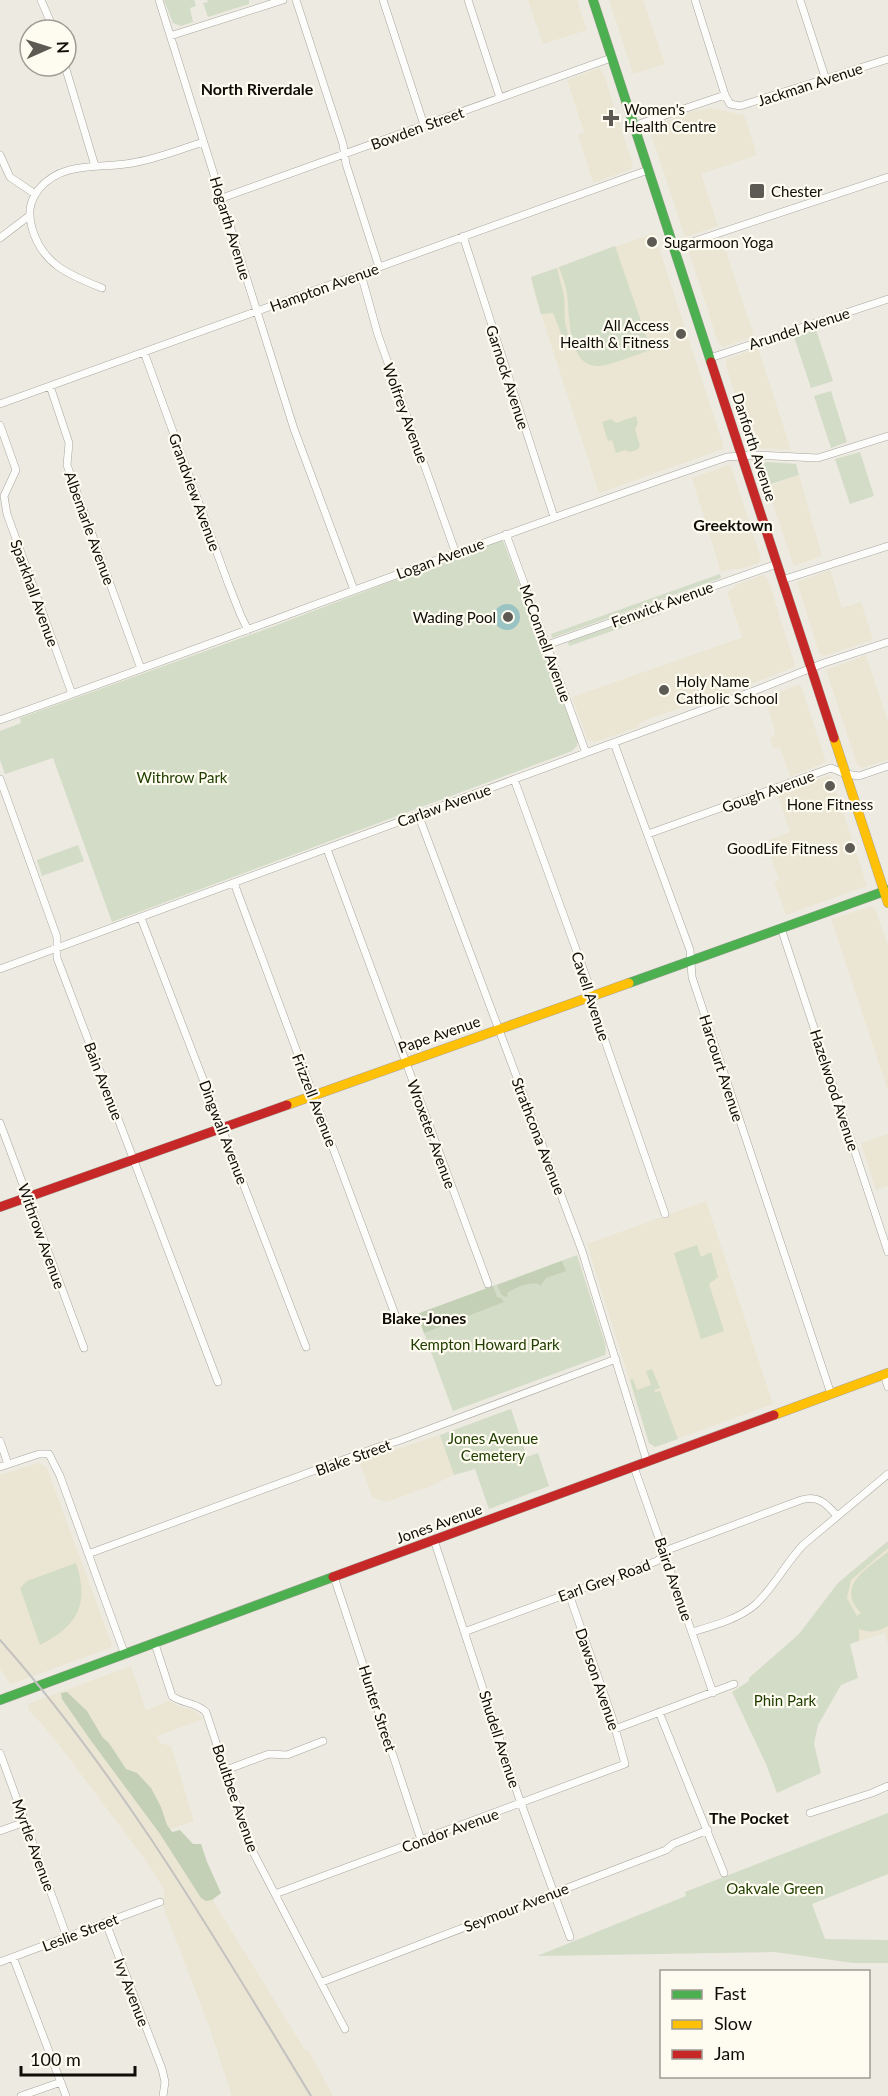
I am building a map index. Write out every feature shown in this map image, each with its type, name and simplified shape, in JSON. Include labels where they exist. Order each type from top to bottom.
[{"type":"main road","name":"Danforth Avenue","points":[[593,0],[886,891],[888,903]]},
{"type":"main road","name":"Pape Avenue","points":[[0,1207],[886,891]]},
{"type":"main road","name":"Jones Avenue","points":[[0,1701],[886,1374]]},
{"type":"street","points":[[41,0],[49,18]]},
{"type":"street","name":"Hogarth Avenue","points":[[159,0],[294,429],[354,590]]},
{"type":"street","points":[[170,36],[283,0]]},
{"type":"street","points":[[296,0],[343,144],[344,154],[379,267]]},
{"type":"street","points":[[382,0],[424,125]]},
{"type":"street","points":[[468,0],[500,98]]},
{"type":"street","points":[[633,126],[724,95],[694,0]]},
{"type":"street","points":[[800,0],[826,80]]},
{"type":"street","name":"Bowden Street","points":[[222,198],[611,58]]},
{"type":"street","name":"Jackman Avenue","points":[[724,95],[730,104],[740,106],[888,59]]},
{"type":"street","points":[[69,78],[95,166]]},
{"type":"street","points":[[102,288],[65,273],[55,266],[44,252],[34,235],[29,216],[35,194],[48,180],[68,170],[137,162],[203,142]]},
{"type":"street","points":[[0,154],[10,177],[35,194]]},
{"type":"street","name":"Hampton Avenue","points":[[0,404],[648,170]]},
{"type":"street","points":[[674,248],[888,177]]},
{"type":"street","points":[[0,238],[29,216]]},
{"type":"street","name":"Garnock Avenue","points":[[463,236],[554,517]]},
{"type":"street","name":"Wolfrey Avenue","points":[[361,274],[378,335],[455,551]]},
{"type":"street","name":"Arundel Avenue","points":[[710,358],[888,299]]},
{"type":"street","name":"Grandview Avenue","points":[[144,352],[236,605],[248,630]]},
{"type":"street","name":"Albemarle Avenue","points":[[50,386],[69,443],[67,465],[141,669]]},
{"type":"street","name":"Sparkhall Avenue","points":[[0,425],[16,470],[4,496],[7,514],[72,694]]},
{"type":"street","name":"Logan Avenue","points":[[0,720],[248,630],[455,551],[727,457],[818,458],[888,436]]},
{"type":"street","name":"McConnell Avenue","points":[[506,534],[586,753]]},
{"type":"street","points":[[783,580],[888,546]]},
{"type":"street","name":"Fenwick Avenue","points":[[547,645],[777,564]]},
{"type":"street","name":"Carlaw Avenue","points":[[0,969],[811,668],[888,642]]},
{"type":"street","name":"Harcourt Avenue","points":[[614,743],[690,950],[692,977],[831,1394]]},
{"type":"street","name":"Gough Avenue","points":[[648,834],[831,768],[859,776],[888,766]]},
{"type":"street","name":"Bain Avenue","points":[[0,779],[57,937],[57,958],[218,1382]]},
{"type":"street","name":"Cavell Avenue","points":[[514,779],[589,985],[594,1009],[665,1214]]},
{"type":"street","name":"Strathcona Avenue","points":[[418,814],[582,1251],[647,1462]]},
{"type":"street","name":"Wroxeter Avenue","points":[[327,849],[488,1284]]},
{"type":"street","name":"Frizzell Avenue","points":[[234,883],[396,1317]]},
{"type":"street","name":"Dingwall Avenue","points":[[141,918],[306,1347]]},
{"type":"street","name":"Hazelwood Avenue","points":[[782,928],[888,1252]]},
{"type":"street","name":"Withrow Avenue","points":[[0,1124],[84,1348]]},
{"type":"street","name":"Blake Street","points":[[88,1554],[616,1359]]},
{"type":"street","points":[[886,1374],[888,1387]]},
{"type":"street","points":[[0,1441],[8,1464]]},
{"type":"street","points":[[0,1467],[39,1454],[49,1454],[54,1461],[125,1655]]},
{"type":"street","name":"Baird Avenue","points":[[634,1467],[713,1693]]},
{"type":"street","points":[[692,1632],[750,1609],[764,1595],[792,1557],[888,1474]]},
{"type":"street","name":"Earl Grey Road","points":[[464,1632],[657,1561],[670,1549],[807,1498],[821,1500],[837,1516]]},
{"type":"street","name":"Shudell Avenue","points":[[434,1540],[522,1804],[570,1936]]},
{"type":"street","name":"Hunter Street","points":[[334,1577],[421,1840]]},
{"type":"street","name":"Dawson Avenue","points":[[569,1593],[625,1764]]},
{"type":"street","name":"Boultbee Avenue","points":[[155,1644],[172,1696],[200,1707],[206,1712],[251,1848],[345,2029]]},
{"type":"street","points":[[615,1729],[734,1684]]},
{"type":"street","points":[[659,1712],[724,1873]]},
{"type":"street","points":[[226,1770],[269,1754],[287,1755],[323,1741]]},
{"type":"street","name":"Myrtle Avenue","points":[[0,1753],[67,1937]]},
{"type":"street","name":"Condor Avenue","points":[[275,1894],[625,1764]]},
{"type":"street","points":[[810,1813],[888,1786]]},
{"type":"street","points":[[0,1831],[25,1821]]},
{"type":"street","name":"Seymour Avenue","points":[[322,1982],[666,1850],[673,1844],[708,1830]]},
{"type":"street","name":"Leslie Street","points":[[0,1962],[160,1902]]},
{"type":"street","name":"Ivy Avenue","points":[[106,1923],[162,2069],[165,2082],[163,2096]]},
{"type":"street","points":[[13,1957],[66,2096]]},
{"type":"street","points":[[21,2096],[61,2082]]},
{"type":"shaded area","points":[[528,0],[577,0],[587,30],[543,44]]},
{"type":"shaded area","points":[[609,0],[643,0],[665,64],[633,74]]},
{"type":"shaded area","points":[[599,68],[604,75],[633,165],[631,169],[593,183],[578,135],[584,132],[567,80]]},
{"type":"shaded area","points":[[711,108],[744,115],[757,155],[701,174],[718,226],[685,237],[649,128],[692,111]]},
{"type":"shaded area","points":[[654,233],[723,449],[599,493],[531,277]]},
{"type":"shaded area","points":[[722,239],[754,336],[723,347],[717,339],[689,252],[694,248]]},
{"type":"shaded area","points":[[758,348],[791,450],[753,448],[726,366],[726,359]]},
{"type":"shaded area","points":[[729,465],[761,559],[759,563],[721,572],[692,478]]},
{"type":"shaded area","points":[[799,475],[822,556],[794,566],[767,487]]},
{"type":"shaded area","points":[[830,570],[842,608],[861,602],[873,640],[824,656],[819,653],[797,582]]},
{"type":"shaded area","name":"Holy Name Catholic School","points":[[763,575],[768,579],[794,667],[713,699],[641,722],[636,728],[595,742],[588,741],[572,697],[741,638],[727,592],[736,585]]},
{"type":"shaded area","points":[[866,655],[888,721],[888,760],[861,768],[857,764],[826,670]]},
{"type":"shaded area","points":[[798,685],[801,686],[826,762],[790,777],[780,747],[773,749],[770,738],[775,735],[775,730],[764,697]]},
{"type":"shaded area","points":[[827,776],[832,778],[867,886],[786,915],[774,882],[779,880],[770,854],[773,852],[769,840],[790,832],[777,793]]},
{"type":"shaded area","points":[[872,906],[875,908],[888,946],[888,1091],[831,919]]},
{"type":"shaded area","points":[[888,1134],[888,1186],[876,1190],[861,1143]]},
{"type":"shaded area","points":[[706,1201],[773,1404],[655,1447],[649,1443],[587,1244]]},
{"type":"shaded area","points":[[440,1435],[454,1475],[386,1502],[372,1497],[359,1461]]},
{"type":"shaded area","points":[[38,1463],[47,1468],[112,1645],[110,1648],[11,1684],[0,1669],[0,1475]]},
{"type":"shaded area","points":[[888,1541],[888,1644],[884,1633],[859,1641],[857,1616],[838,1583]]},
{"type":"shaded area","points":[[131,1666],[146,1710],[169,1701],[193,1710],[203,1719],[157,1736],[160,1743],[171,1746],[194,1821],[165,1831],[212,1899],[305,2050],[309,2051],[333,2096],[232,2096],[209,2026],[163,1906],[164,1889],[146,1861],[53,1737],[28,1709],[28,1704]]},
{"type":"green space","points":[[164,0],[194,0],[196,6],[190,8],[193,22],[181,26],[173,23]]},
{"type":"green space","points":[[207,0],[249,0],[249,4],[208,17],[203,3],[208,2]]},
{"type":"green space","points":[[615,246],[651,350],[597,366],[587,363],[575,348],[566,291],[559,267]]},
{"type":"green space","points":[[557,268],[564,296],[565,322],[570,342],[565,344],[553,313],[541,314],[531,277]]},
{"type":"green space","points":[[816,330],[833,381],[811,388],[794,337]]},
{"type":"green space","points":[[831,391],[847,442],[831,448],[814,396]]},
{"type":"green space","points":[[636,416],[638,423],[635,429],[640,446],[637,450],[616,453],[612,440],[608,441],[602,422],[611,419],[616,423]]},
{"type":"green space","points":[[860,452],[874,496],[850,504],[835,459]]},
{"type":"green space","points":[[767,462],[796,464],[799,475],[768,485],[761,464]]},
{"type":"green space","name":"Withrow Park","points":[[499,540],[503,541],[505,546],[578,738],[577,746],[572,751],[112,922],[53,758],[5,774],[0,760],[0,731],[21,723],[20,718],[269,628]]},
{"type":"green space","points":[[720,574],[721,578],[552,638],[551,634]]},
{"type":"green space","points":[[660,609],[661,614],[569,646],[568,642]]},
{"type":"green space","points":[[78,845],[84,861],[42,876],[37,860]]},
{"type":"green space","points":[[697,1245],[701,1257],[711,1252],[718,1277],[709,1284],[724,1331],[701,1339],[674,1253]]},
{"type":"green space","name":"Kempton Howard Park","points":[[577,1255],[605,1343],[605,1355],[453,1411],[417,1314]]},
{"type":"green space","points":[[562,1261],[566,1271],[546,1278],[540,1286],[539,1284],[526,1284],[507,1293],[508,1296],[501,1294],[497,1285]]},
{"type":"green space","points":[[493,1286],[497,1297],[504,1302],[424,1333],[417,1314]]},
{"type":"green space","points":[[652,1369],[660,1388],[654,1390],[655,1392],[660,1391],[678,1439],[655,1447],[649,1443],[630,1380],[633,1379],[637,1390],[651,1385],[646,1371]]},
{"type":"green space","name":"Jones Avenue Cemetery","points":[[511,1409],[527,1457],[538,1453],[549,1486],[489,1509],[475,1469],[454,1475],[440,1435]]},
{"type":"green space","name":"Phin Park","points":[[888,1541],[888,1548],[851,1580],[847,1598],[857,1616],[861,1613],[851,1594],[853,1586],[864,1571],[888,1552],[888,1626],[874,1631],[859,1629],[859,1641],[850,1644],[858,1678],[841,1685],[818,1725],[814,1744],[821,1773],[777,1793],[732,1692],[749,1681],[749,1678],[799,1634],[838,1583]]},
{"type":"green space","points":[[76,1563],[81,1591],[81,1602],[77,1613],[63,1630],[40,1645],[20,1588],[27,1581]]},
{"type":"green space","points":[[67,1692],[87,1711],[126,1769],[137,1773],[151,1788],[172,1832],[180,1830],[193,1844],[201,1844],[221,1893],[212,1900],[206,1901],[201,1898],[160,1834],[89,1738],[62,1699],[61,1693]]},
{"type":"green space","name":"Oakvale Green","points":[[888,1813],[888,1874],[812,1904],[825,1939],[888,1940],[888,1963],[853,1963],[775,1952],[537,1956],[686,1896],[685,1892]]},
{"type":"water","name":"Wading Pool","points":[[507,604],[516,608],[520,617],[516,626],[507,630],[498,626],[494,617],[498,608]]},
{"type":"railway","points":[[0,1640],[87,1748],[166,1861],[311,2096]]},
{"type":"traffic: fast","points":[[593,0],[711,362]]},
{"type":"traffic: fast","points":[[629,983],[888,890]]},
{"type":"traffic: fast","points":[[0,1700],[333,1577]]},
{"type":"traffic: slow","points":[[834,738],[888,903]]},
{"type":"traffic: slow","points":[[287,1105],[629,983]]},
{"type":"traffic: slow","points":[[774,1415],[888,1373]]},
{"type":"traffic: jam","points":[[711,362],[834,738]]},
{"type":"traffic: jam","points":[[0,1207],[287,1105]]},
{"type":"traffic: jam","points":[[333,1577],[774,1415]]},
{"type":"place","name":"Women's Health Centre","points":[[611,118]]},
{"type":"place","name":"Chester","points":[[757,191]]},
{"type":"place","name":"Sugarmoon Yoga","points":[[652,242]]},
{"type":"place","name":"All Access Health & Fitness","points":[[681,334]]},
{"type":"place","name":"Wading Pool","points":[[508,617]]},
{"type":"place","name":"Holy Name Catholic School","points":[[664,690]]},
{"type":"place","name":"Hone Fitness","points":[[830,786]]},
{"type":"place","name":"GoodLife Fitness","points":[[850,848]]},
{"type":"district","name":"North Riverdale","points":[[257,88]]},
{"type":"district","name":"Greektown","points":[[733,524]]},
{"type":"district","name":"Blake-Jones","points":[[424,1317]]},
{"type":"district","name":"The Pocket","points":[[749,1817]]}]
